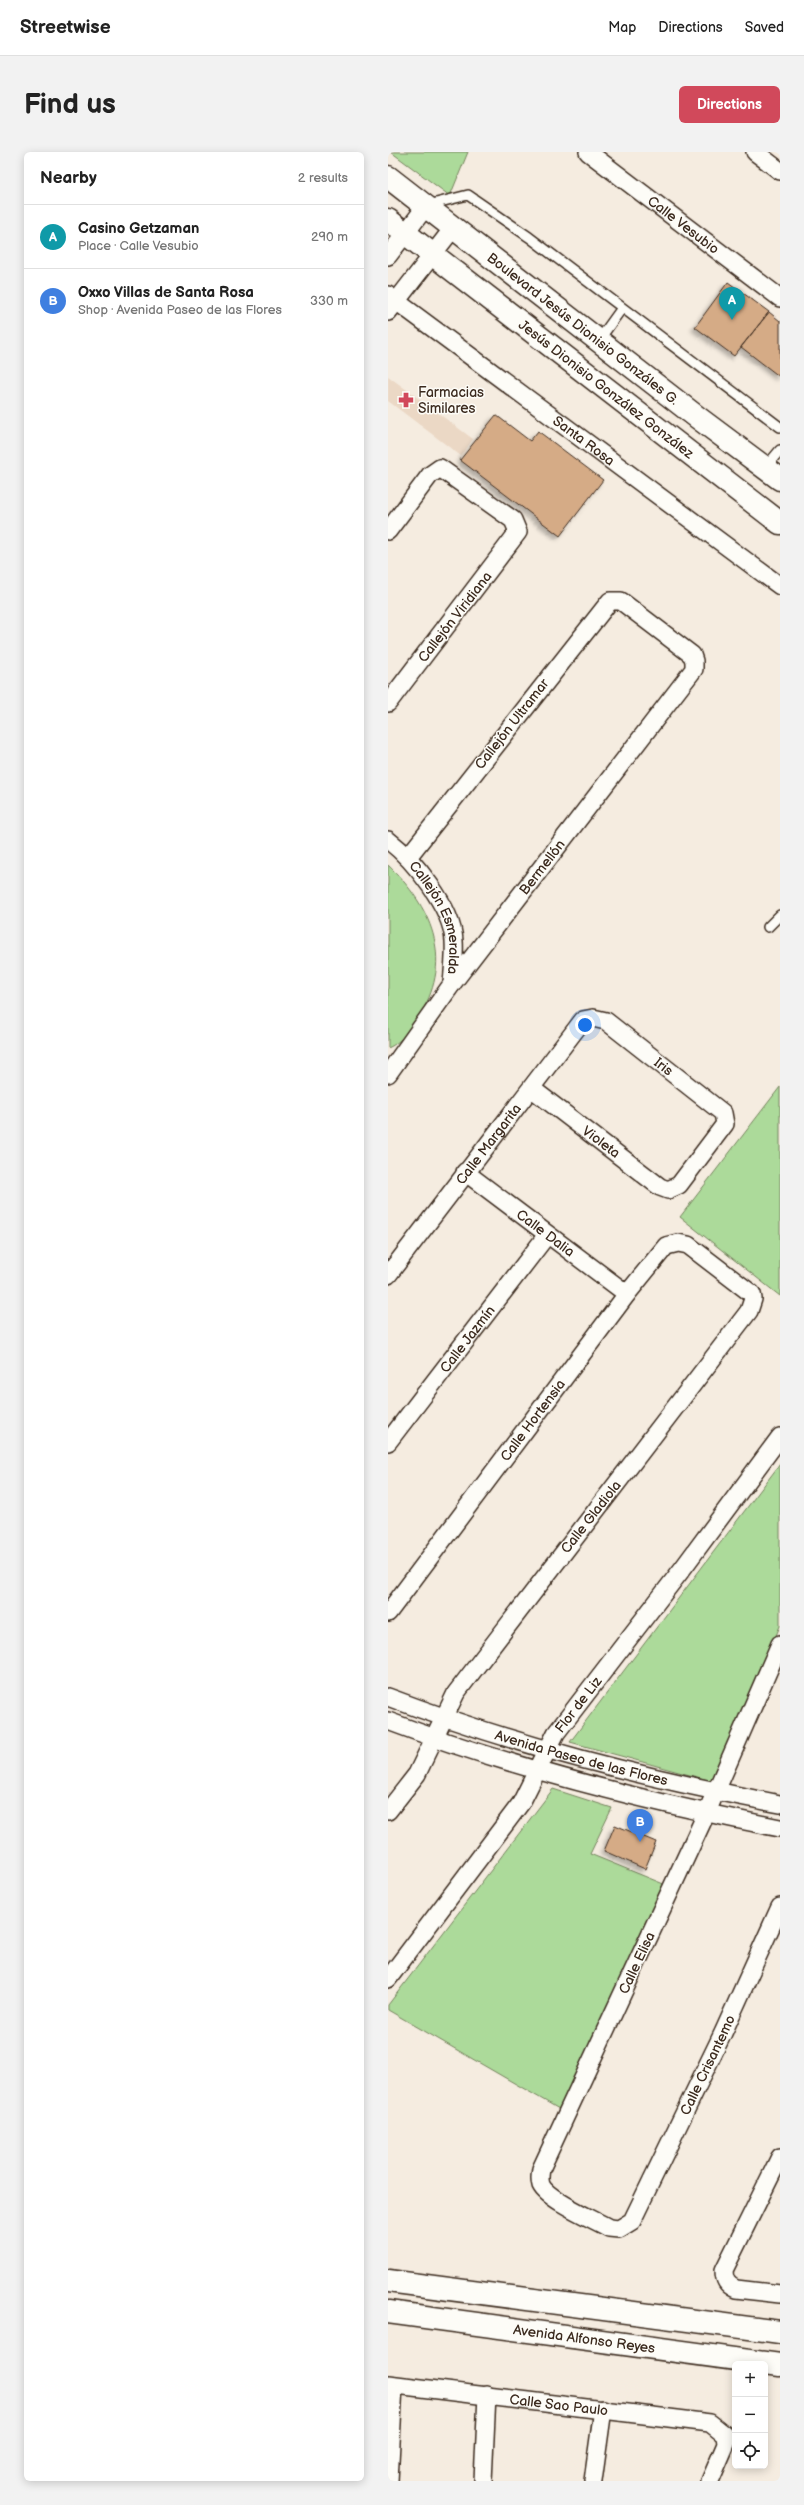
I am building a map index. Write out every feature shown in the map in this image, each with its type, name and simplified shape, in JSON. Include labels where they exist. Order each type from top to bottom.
[{"type":"main road","name":"Boulevard Jesús Dionisio Gonzáles G.","points":[[388,177],[427,205],[773,474]]},
{"type":"main road","points":[[388,220],[433,254]]},
{"type":"main road","name":"Jesús Dionisio González González","points":[[433,254],[778,517]]},
{"type":"main road","points":[[388,2281],[780,2332]]},
{"type":"main road","name":"Avenida Alfonso Reyes","points":[[388,2312],[780,2365]]},
{"type":"street","name":"Calle Vesubio","points":[[588,152],[780,298]]},
{"type":"street","points":[[755,152],[780,171]]},
{"type":"street","points":[[388,256],[427,205]]},
{"type":"street","points":[[391,303],[454,227]]},
{"type":"street","name":"Santa Rosa","points":[[391,303],[780,586]]},
{"type":"street","name":"Callejón Viridiana","points":[[388,530],[430,475],[440,468],[513,520],[518,528],[516,537],[388,703]]},
{"type":"street","name":"Callejón Ultramar","points":[[408,857],[604,606],[616,599],[621,601]]},
{"type":"street","name":"Bermellón","points":[[388,1074],[394,1059],[694,669],[692,655],[621,601]]},
{"type":"street","name":"Callejón Esmeralda","points":[[388,840],[408,857],[430,885],[448,918],[454,940],[452,984]]},
{"type":"street","name":"Calle Margarita","points":[[388,1275],[579,1023],[593,1018]]},
{"type":"street","name":"Iris","points":[[593,1018],[606,1021],[717,1108],[725,1116],[726,1124],[679,1185],[673,1189]]},
{"type":"street","name":"Violeta","points":[[531,1088],[660,1187],[673,1189]]},
{"type":"street","name":"Calle Dalia","points":[[466,1172],[626,1294]]},
{"type":"street","name":"Calle Jazmín","points":[[388,1442],[547,1235]]},
{"type":"street","name":"Calle Hortensia","points":[[388,1613],[626,1294],[666,1246],[678,1243],[688,1245]]},
{"type":"street","name":"Calle Gladiola","points":[[388,1811],[417,1774],[433,1738],[456,1693],[749,1311],[753,1300],[752,1294],[688,1245]]},
{"type":"street","name":"Flor de Liz","points":[[388,1979],[521,1803],[538,1772],[547,1750],[570,1714],[683,1568],[780,1437]]},
{"type":"street","name":"Calle Elisa","points":[[632,2221],[618,2230],[608,2228],[550,2194],[541,2185],[539,2178],[541,2169],[706,1814],[780,1644]]},
{"type":"street","name":"Avenida Paseo de las Flores","points":[[388,1697],[547,1750],[629,1773],[715,1792],[780,1804]]},
{"type":"street","name":"Avenida Paseo de las Flores","points":[[388,1721],[433,1738],[538,1772],[706,1814],[780,1828]]},
{"type":"street","name":"Calle Crisantemo","points":[[632,2221],[723,2033],[780,1907]]},
{"type":"street","points":[[780,2157],[724,2270],[726,2282],[736,2289],[780,2294]]},
{"type":"street","points":[[389,2481],[391,2385]]},
{"type":"street","name":"Calle Sao Paulo","points":[[391,2385],[603,2408],[710,2423],[725,2435],[726,2444],[710,2481]]},
{"type":"street","points":[[483,2481],[487,2395]]},
{"type":"street","points":[[593,2481],[603,2408]]},
{"type":"lane","points":[[427,205],[468,195],[528,237],[780,427]]},
{"type":"lane","points":[[599,340],[622,308]]},
{"type":"lane","points":[[773,474],[780,450]]},
{"type":"lane","points":[[768,927],[780,915]]},
{"type":"shaded area","points":[[388,376],[473,439],[461,456],[388,401]]},
{"type":"green space","points":[[391,152],[468,152],[450,196]]},
{"type":"green space","points":[[388,865],[416,898],[426,915],[433,934],[436,953],[436,972],[431,993],[421,1013],[402,1038],[388,1048]]},
{"type":"green space","points":[[780,1087],[780,1296],[680,1217]]},
{"type":"green space","points":[[780,1464],[780,1626],[715,1782],[570,1742]]},
{"type":"green space","points":[[553,1789],[612,1808],[590,1854],[666,1885],[559,2109],[388,2010],[388,2005]]},
{"type":"building","points":[[728,282],[769,312],[734,356],[695,327]]},
{"type":"building","points":[[769,312],[780,321],[780,377],[741,347]]},
{"type":"building","points":[[496,415],[530,441],[538,431],[603,480],[560,536],[460,460]]},
{"type":"building","points":[[615,1825],[656,1842],[645,1869],[604,1851]]},
{"type":"place","name":"Casino Getzaman","points":[[732,320]]},
{"type":"place","name":"Farmacias Similares","points":[[406,400]]},
{"type":"place","name":"Oxxo Villas de Santa Rosa","points":[[640,1842]]}]
